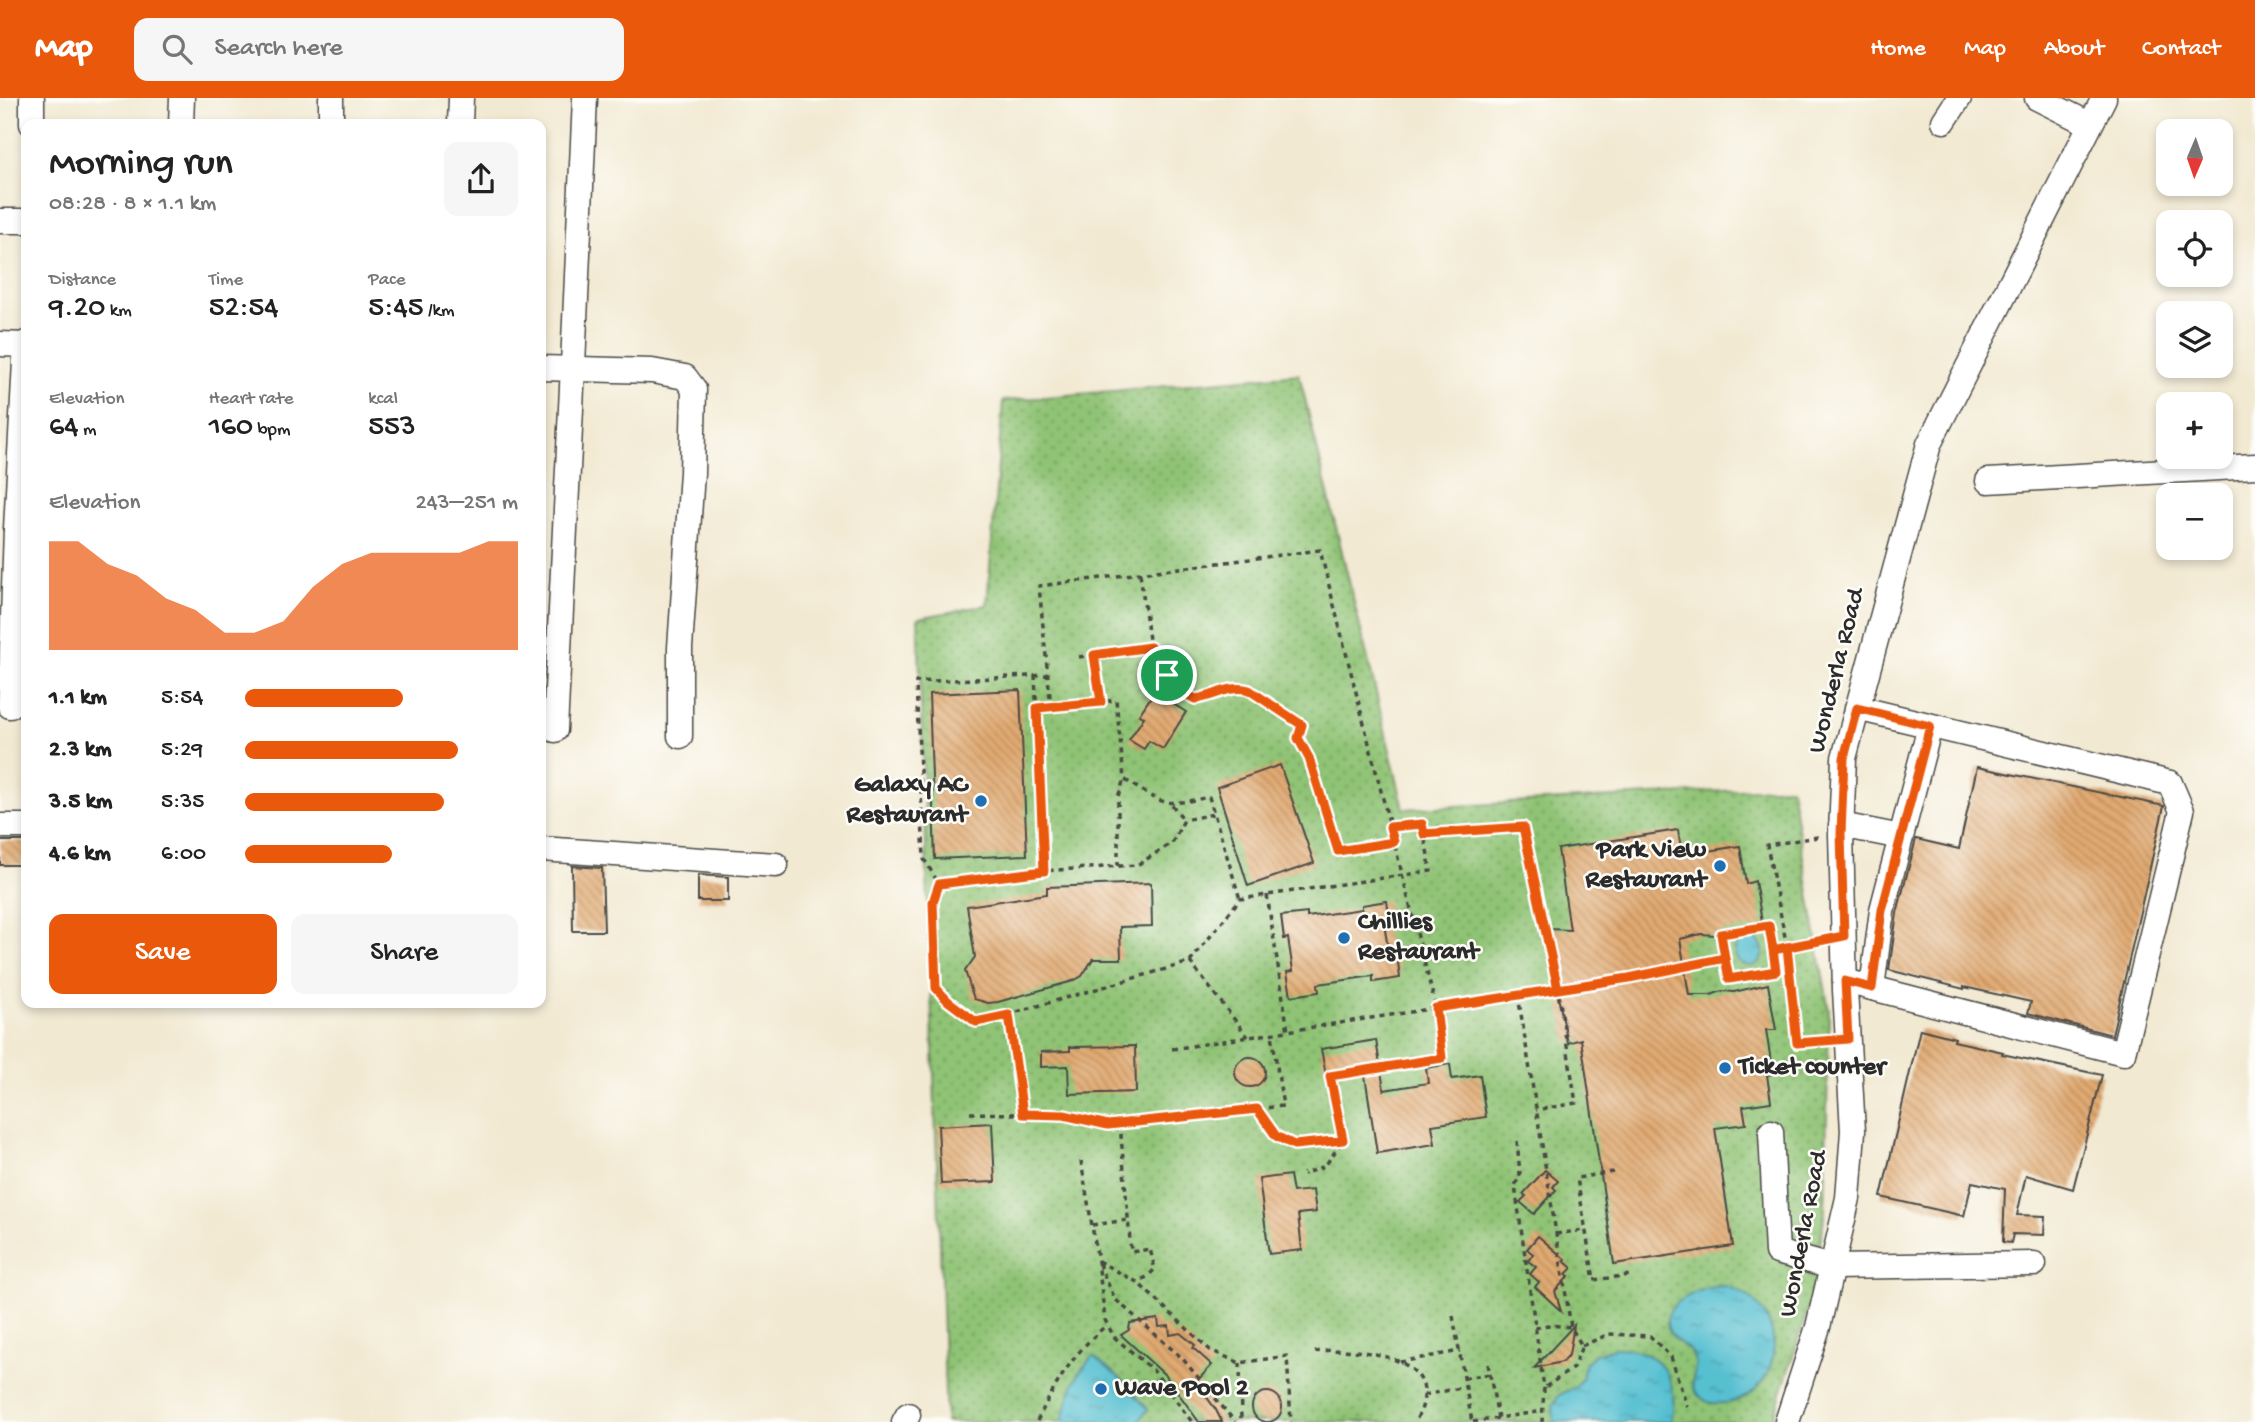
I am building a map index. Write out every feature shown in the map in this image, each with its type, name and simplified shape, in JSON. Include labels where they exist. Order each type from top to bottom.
[{"type":"street","points":[[32,119],[33,98]]},
{"type":"street","points":[[181,119],[182,98]]},
{"type":"street","points":[[331,98],[331,119]]},
{"type":"street","points":[[460,119],[461,98]]},
{"type":"street","points":[[555,730],[585,98]]},
{"type":"street","points":[[1944,121],[1959,98]]},
{"type":"street","points":[[2037,98],[2089,124]]},
{"type":"street","name":"Wonderla Road","points":[[1787,1422],[1818,1327],[1848,1198],[1853,1131],[1841,829],[1844,758],[1929,444],[2104,98]]},
{"type":"street","points":[[0,221],[21,221]]},
{"type":"street","points":[[0,344],[21,344]]},
{"type":"street","points":[[546,368],[663,373],[685,377],[694,389],[692,474],[681,648],[680,736]]},
{"type":"street","points":[[10,706],[21,436]]},
{"type":"street","points":[[1988,481],[2255,466]]},
{"type":"street","points":[[1845,981],[2123,1053],[2182,811],[2170,782],[1857,708]]},
{"type":"street","points":[[1872,988],[1882,910],[1930,726]]},
{"type":"street","points":[[0,826],[21,826]]},
{"type":"street","points":[[1841,829],[1901,837]]},
{"type":"street","points":[[546,849],[776,864]]},
{"type":"street","points":[[1771,1132],[1777,1252],[1832,1267],[2034,1264]]},
{"type":"path","points":[[1051,707],[1039,586],[1320,550],[1436,1008],[1442,1058],[1330,1076],[1343,1140],[1325,1166],[1303,1174]]},
{"type":"path","points":[[1140,573],[1150,647],[1162,658],[1171,682],[1187,696],[1195,699],[1241,687],[1302,725],[1298,738],[1309,758],[1338,851],[1394,842]]},
{"type":"path","points":[[1079,657],[1150,647]]},
{"type":"path","points":[[1094,655],[1101,702]]},
{"type":"path","points":[[1035,675],[1044,871]]},
{"type":"path","points":[[1049,675],[916,682],[925,859],[939,884],[933,902],[936,988],[948,1001],[976,1022],[1009,1015],[1190,962],[1240,899],[1431,872],[1422,824],[1390,827]]},
{"type":"path","points":[[1037,708],[1116,701],[1124,779],[1118,796],[1118,866]]},
{"type":"path","points":[[1124,779],[1157,800],[1172,804],[1209,797],[1240,899]]},
{"type":"path","points":[[1172,804],[1184,820]]},
{"type":"path","points":[[1184,820],[1213,814]]},
{"type":"path","points":[[939,884],[1044,871],[1137,865],[1172,843],[1184,820]]},
{"type":"path","points":[[1424,834],[1523,827],[1558,989],[1576,1103],[1536,1110]]},
{"type":"path","points":[[1841,829],[1767,845],[1787,947],[1797,1043],[1848,1039]]},
{"type":"path","points":[[1267,895],[1288,1031]]},
{"type":"path","points":[[1769,926],[1773,950],[1776,971],[1729,979],[1721,934],[1769,926]]},
{"type":"path","points":[[1773,950],[1844,936]]},
{"type":"path","points":[[1172,1049],[1629,978],[1725,958]]},
{"type":"path","points":[[1190,962],[1248,1037]]},
{"type":"path","points":[[1518,995],[1571,1327],[1581,1346]]},
{"type":"path","points":[[1009,1015],[1023,1114]]},
{"type":"path","points":[[970,1114],[1064,1115],[1108,1125],[1283,1106],[1272,1034]]},
{"type":"path","points":[[1257,1109],[1276,1136],[1294,1145],[1343,1140]]},
{"type":"path","points":[[1120,1124],[1131,1252],[1150,1250],[1155,1269],[1137,1282]]},
{"type":"path","points":[[1517,1141],[1520,1174],[1514,1186],[1544,1388],[1542,1422]]},
{"type":"path","points":[[1081,1161],[1098,1261],[1101,1305],[1107,1325],[1114,1337],[1153,1370],[1192,1422]]},
{"type":"path","points":[[1614,1172],[1577,1178],[1584,1230],[1594,1280],[1630,1275]]},
{"type":"path","points":[[1092,1225],[1128,1220]]},
{"type":"path","points":[[1556,1234],[1584,1230]]},
{"type":"path","points":[[1098,1261],[1137,1282],[1210,1350],[1240,1363],[1287,1356],[1291,1422]]},
{"type":"path","points":[[1098,1261],[1115,1299],[1182,1358],[1235,1422]]},
{"type":"path","points":[[1453,1316],[1473,1422],[1543,1411]]},
{"type":"path","points":[[1037,1420],[1071,1360],[1087,1340],[1107,1325]]},
{"type":"path","points":[[1534,1328],[1548,1325],[1571,1327]]},
{"type":"path","points":[[1544,1388],[1573,1368],[1581,1346],[1609,1334],[1650,1336],[1671,1357],[1687,1407]]},
{"type":"path","points":[[1315,1352],[1328,1349],[1381,1354],[1413,1369],[1423,1381],[1424,1395],[1420,1416],[1414,1422]]},
{"type":"path","points":[[1399,1362],[1460,1351]]},
{"type":"path","points":[[1240,1363],[1241,1422]]},
{"type":"path","points":[[1488,1364],[1498,1418]]},
{"type":"path","points":[[1464,1378],[1490,1374]]},
{"type":"path","points":[[1424,1395],[1466,1387]]},
{"type":"green space","points":[[1299,374],[1404,809],[1791,787],[1829,1011],[1825,1211],[1812,1296],[1772,1422],[946,1422],[918,618],[987,605],[1003,401]]},
{"type":"water","points":[[1749,938],[1759,942],[1763,952],[1759,962],[1749,966],[1739,962],[1735,952],[1739,942]]},
{"type":"water","points":[[1725,1286],[1749,1297],[1764,1314],[1772,1334],[1773,1355],[1767,1374],[1755,1390],[1736,1401],[1711,1403],[1699,1396],[1693,1387],[1695,1361],[1688,1349],[1671,1334],[1667,1324],[1668,1314],[1674,1306],[1694,1293]]},
{"type":"water","points":[[1614,1348],[1643,1353],[1663,1368],[1673,1392],[1671,1422],[1554,1422],[1553,1405],[1559,1395],[1576,1386],[1582,1378],[1585,1364],[1595,1354]]},
{"type":"water","name":"Wave Pool 2","points":[[1093,1356],[1120,1378],[1148,1409],[1138,1422],[1062,1422],[1076,1379]]},
{"type":"building","points":[[1020,690],[1027,855],[935,859],[929,694]]},
{"type":"building","points":[[1154,692],[1186,712],[1163,749],[1149,741],[1144,749],[1129,740],[1144,717],[1139,715]]},
{"type":"building","points":[[1280,765],[1314,863],[1248,886],[1217,787]]},
{"type":"building","points":[[1977,767],[2164,806],[2112,1035],[2028,1013],[2031,1002],[1889,970],[1897,913],[1916,839],[1959,849]]},
{"type":"building","points":[[1678,830],[1682,855],[1740,846],[1746,884],[1755,881],[1763,927],[1680,939],[1689,995],[1734,992],[1768,984],[1776,1030],[1766,1030],[1773,1074],[1767,1075],[1771,1102],[1743,1106],[1746,1124],[1715,1128],[1733,1246],[1614,1264],[1581,1039],[1568,1043],[1554,978],[1549,929],[1570,930],[1558,849]]},
{"type":"building","points":[[0,841],[21,841],[21,865],[0,865]]},
{"type":"building","points":[[572,866],[602,868],[604,931],[573,931]]},
{"type":"building","points":[[698,875],[728,877],[728,901],[698,901]]},
{"type":"building","points":[[1151,883],[1152,926],[1120,927],[1121,959],[1093,959],[1082,976],[1073,981],[998,1002],[988,1003],[974,999],[965,971],[975,957],[967,906],[1047,894],[1047,887]]},
{"type":"building","points":[[1387,901],[1390,922],[1384,923],[1389,955],[1397,954],[1400,978],[1373,982],[1373,976],[1318,984],[1319,992],[1291,996],[1287,972],[1293,971],[1288,938],[1284,939],[1281,916],[1307,913],[1307,917],[1362,909],[1362,905]]},
{"type":"building","points":[[1920,1029],[1955,1038],[1954,1041],[2003,1052],[2002,1054],[2102,1075],[2073,1189],[2026,1175],[2017,1215],[2045,1216],[2044,1235],[2013,1234],[2011,1243],[2003,1242],[2005,1189],[1972,1182],[1964,1216],[1881,1197]]},
{"type":"building","points":[[1376,1040],[1384,1090],[1428,1083],[1426,1068],[1450,1064],[1452,1079],[1480,1075],[1486,1117],[1432,1125],[1435,1144],[1377,1153],[1364,1069],[1326,1075],[1321,1049]]},
{"type":"building","points":[[1135,1046],[1136,1092],[1069,1094],[1068,1066],[1041,1067],[1041,1052],[1070,1051],[1070,1047]]},
{"type":"building","points":[[1250,1057],[1261,1061],[1265,1072],[1261,1083],[1250,1087],[1239,1083],[1235,1072],[1239,1061]]},
{"type":"building","points":[[992,1123],[995,1182],[941,1184],[938,1126]]},
{"type":"building","points":[[1545,1170],[1558,1181],[1553,1187],[1556,1190],[1534,1214],[1520,1202],[1526,1196],[1523,1194]]},
{"type":"building","points":[[1290,1175],[1293,1192],[1313,1190],[1316,1212],[1298,1214],[1302,1250],[1269,1254],[1259,1179]]},
{"type":"building","points":[[1538,1236],[1572,1268],[1566,1274],[1569,1276],[1555,1291],[1561,1311],[1535,1287],[1539,1282],[1530,1274],[1536,1267],[1528,1261],[1533,1254],[1527,1249]]},
{"type":"building","points":[[1158,1319],[1159,1327],[1169,1326],[1170,1335],[1180,1333],[1195,1345],[1193,1348],[1212,1365],[1196,1382],[1222,1422],[1199,1422],[1166,1376],[1121,1335],[1129,1330],[1130,1323]]},
{"type":"building","points":[[1574,1325],[1569,1355],[1562,1362],[1534,1368]]},
{"type":"building","points":[[1267,1392],[1273,1393],[1281,1401],[1281,1413],[1273,1421],[1267,1422],[1261,1421],[1253,1413],[1252,1407],[1253,1401],[1261,1393]]},
{"type":"place","name":"Galaxy AC Restaurant","points":[[981,801]]},
{"type":"place","name":"Park View Restaurant","points":[[1720,866]]},
{"type":"place","name":"Chillies Restaurant","points":[[1344,938]]},
{"type":"place","name":"Ticket counter","points":[[1725,1068]]},
{"type":"place","name":"Wave Pool 2","points":[[1101,1389]]},
{"type":"route","points":[[1167,675],[1162,658],[1150,647],[1094,655],[1101,702],[1037,708],[1044,871],[939,884],[933,902],[936,988],[948,1001],[976,1022],[1009,1015],[1023,1114],[1064,1115],[1108,1125],[1257,1109],[1276,1136],[1294,1145],[1343,1140],[1330,1076],[1442,1058],[1436,1008],[1629,978],[1725,958],[1729,979],[1776,971],[1773,950],[1787,947],[1797,1043],[1848,1039],[1845,981],[1872,988],[1882,910],[1930,726],[1857,708],[1844,758],[1841,834],[1844,936],[1773,950],[1769,926],[1721,934],[1725,958],[1629,978],[1558,989],[1523,827],[1424,834],[1422,824],[1390,827],[1394,842],[1338,851],[1309,758],[1298,738],[1302,725],[1241,687],[1195,699],[1181,691],[1167,675]]}]
